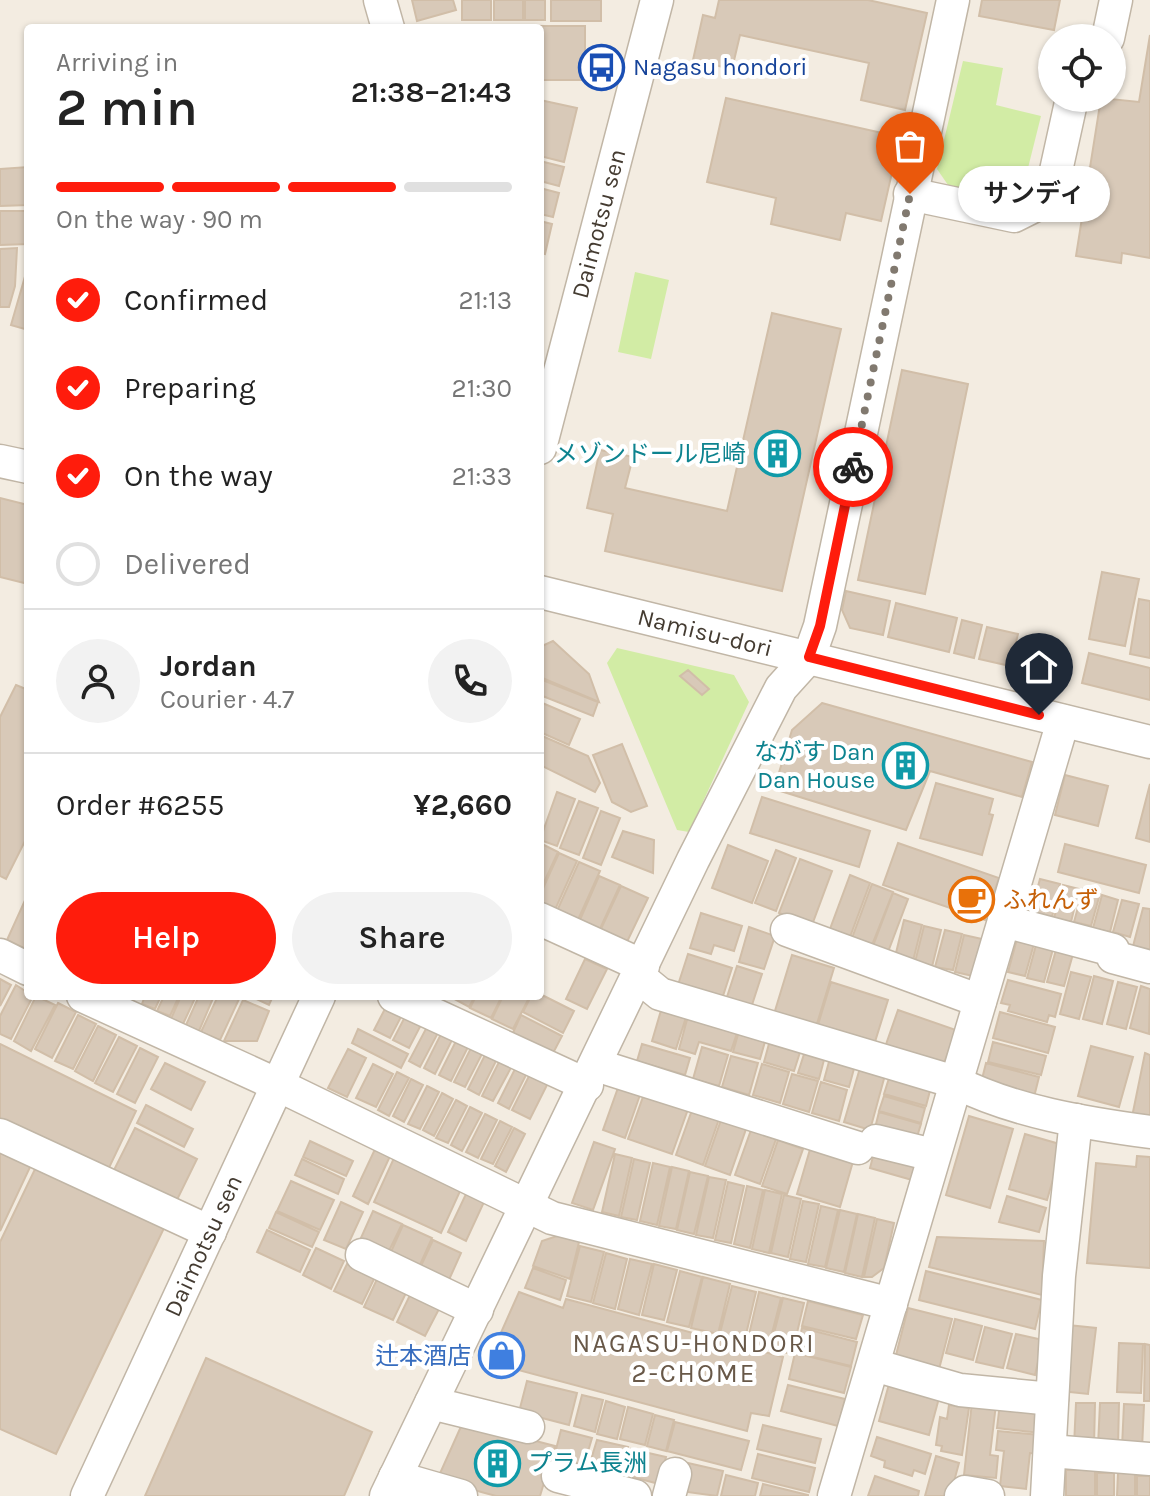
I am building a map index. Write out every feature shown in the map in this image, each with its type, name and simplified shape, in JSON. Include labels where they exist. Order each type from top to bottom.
[{"type":"street","points":[[380,0],[387,24]]},
{"type":"street","name":"Daimotsu sen","points":[[544,413],[547,386],[657,0]]},
{"type":"street","points":[[461,1496],[390,1486],[781,688],[809,657],[820,626],[953,0]]},
{"type":"street","points":[[1111,24],[1116,0]]},
{"type":"street","points":[[910,194],[1014,216],[1050,198],[1069,112]]},
{"type":"street","points":[[0,461],[24,466]]},
{"type":"street","name":"Namisu-dori","points":[[544,593],[1150,742]]},
{"type":"street","points":[[834,1496],[1063,721]]},
{"type":"street","points":[[544,921],[640,971],[660,994],[955,1082],[986,1097],[1076,1120],[1150,1132]]},
{"type":"street","points":[[1004,921],[1113,950],[1113,957],[1150,967]]},
{"type":"street","points":[[787,930],[980,1001]]},
{"type":"street","points":[[0,955],[24,967]]},
{"type":"street","points":[[92,1000],[278,1085],[552,1218],[891,1304]]},
{"type":"street","name":"Daimotsu sen","points":[[87,1496],[317,1000]]},
{"type":"street","points":[[404,1000],[592,1075],[867,1145],[933,1155]]},
{"type":"street","points":[[1047,1496],[1059,1276],[1076,1120]]},
{"type":"street","points":[[0,1135],[210,1232]]},
{"type":"street","points":[[362,1255],[477,1310]]},
{"type":"street","points":[[874,1365],[960,1390],[1052,1399]]},
{"type":"street","points":[[431,1403],[528,1427]]},
{"type":"street","points":[[1050,1451],[1150,1459]]},
{"type":"street","points":[[558,1476],[635,1496]]},
{"type":"street","points":[[961,1496],[965,1492],[988,1496]]},
{"type":"green space","points":[[963,61],[1003,68],[996,105],[1041,116],[1026,176],[1002,171],[996,197],[948,185],[937,169]]},
{"type":"green space","points":[[635,272],[669,280],[651,359],[618,352]]},
{"type":"green space","points":[[617,648],[734,675],[749,702],[689,832],[677,830],[607,663]]},
{"type":"building","points":[[412,0],[453,0],[456,10],[417,21]]},
{"type":"building","points":[[462,0],[491,0],[491,20],[462,20]]},
{"type":"building","points":[[494,0],[523,0],[523,20],[494,20]]},
{"type":"building","points":[[525,0],[545,0],[545,20],[525,20]]},
{"type":"building","points":[[551,0],[601,0],[601,21],[551,21]]},
{"type":"building","points":[[719,0],[868,0],[927,13],[905,110],[861,100],[869,63],[740,35],[732,69],[693,60],[703,15],[715,18]]},
{"type":"building","points":[[982,0],[1060,0],[1055,24],[1038,24],[1038,27],[979,16]]},
{"type":"building","points":[[544,26],[585,26],[585,80],[544,80]]},
{"type":"building","points":[[1150,35],[1150,258],[1122,253],[1121,263],[1076,256],[1099,112],[1126,112],[1126,101],[1139,102]]},
{"type":"building","points":[[726,98],[900,137],[881,221],[846,213],[840,240],[771,224],[776,198],[707,182]]},
{"type":"building","points":[[544,101],[577,108],[564,162],[544,157]]},
{"type":"building","points":[[544,162],[564,167],[559,186],[544,182]]},
{"type":"building","points":[[24,167],[24,205],[0,206],[0,169]]},
{"type":"building","points":[[544,189],[559,193],[553,217],[544,215]]},
{"type":"building","points":[[0,211],[24,211],[24,244],[0,245]]},
{"type":"building","points":[[544,222],[552,224],[544,254]]},
{"type":"building","points":[[17,248],[15,286],[9,307],[0,307],[0,249]]},
{"type":"building","points":[[24,280],[24,329],[11,325]]},
{"type":"building","name":"メゾンドール尼崎","points":[[772,313],[841,329],[782,591],[605,551],[613,514],[587,508],[600,450],[633,457],[625,488],[727,511]]},
{"type":"building","points":[[902,370],[968,384],[925,594],[858,580]]},
{"type":"building","points":[[0,498],[24,504],[24,583],[0,577]]},
{"type":"building","points":[[1102,572],[1139,579],[1125,646],[1089,639]]},
{"type":"building","points":[[846,591],[890,601],[883,635],[850,628],[842,610]]},
{"type":"building","points":[[1139,599],[1150,601],[1150,658],[1130,654]]},
{"type":"building","points":[[896,603],[957,618],[949,652],[888,637]]},
{"type":"building","points":[[962,620],[982,625],[974,658],[954,653]]},
{"type":"building","points":[[987,627],[1018,634],[1010,666],[979,659]]},
{"type":"building","points":[[553,641],[589,674],[599,702],[544,679],[544,645]]},
{"type":"building","points":[[1089,653],[1150,668],[1150,700],[1082,683]]},
{"type":"building","points":[[688,670],[709,689],[702,695],[680,676]]},
{"type":"building","points":[[544,681],[598,702],[593,716],[544,697]]},
{"type":"building","points":[[16,685],[24,688],[24,843],[6,879],[0,876],[0,717]]},
{"type":"building","name":"ながす Dan Dan House","points":[[822,703],[1032,762],[1022,797],[930,771],[906,830],[774,789],[792,730]]},
{"type":"building","points":[[544,704],[580,719],[569,745],[544,734]]},
{"type":"building","points":[[544,737],[588,756],[600,783],[595,792],[544,767]]},
{"type":"building","points":[[622,744],[647,806],[631,812],[612,802],[593,755]]},
{"type":"building","points":[[1065,775],[1108,786],[1098,826],[1055,815]]},
{"type":"building","points":[[936,783],[993,799],[989,814],[993,815],[982,855],[920,838]]},
{"type":"building","points":[[1150,784],[1150,842],[1136,838]]},
{"type":"building","points":[[557,792],[575,799],[557,846],[544,841],[544,829]]},
{"type":"building","points":[[762,797],[870,831],[859,867],[750,833]]},
{"type":"building","points":[[579,801],[598,808],[579,855],[560,848]]},
{"type":"building","points":[[601,811],[620,818],[601,865],[583,858]]},
{"type":"building","points":[[623,831],[654,840],[653,873],[612,857]]},
{"type":"building","points":[[898,843],[999,878],[985,920],[883,885]]},
{"type":"building","points":[[1065,844],[1146,865],[1139,893],[1058,872]]},
{"type":"building","points":[[544,845],[558,852],[544,882]]},
{"type":"building","points":[[728,845],[768,861],[752,903],[712,888]]},
{"type":"building","points":[[776,850],[796,858],[776,911],[755,903]]},
{"type":"building","points":[[559,853],[577,861],[554,912],[544,908],[544,886]]},
{"type":"building","points":[[800,859],[832,871],[812,925],[779,913]]},
{"type":"building","points":[[579,862],[600,871],[577,922],[556,913]]},
{"type":"building","points":[[850,875],[870,883],[850,937],[830,929]]},
{"type":"building","points":[[599,876],[620,885],[599,931],[579,922]]},
{"type":"building","points":[[1040,879],[1060,884],[1052,917],[1031,912]]},
{"type":"building","points":[[872,884],[893,892],[872,945],[852,938]]},
{"type":"building","points":[[1063,885],[1079,889],[1071,922],[1054,918]]},
{"type":"building","points":[[621,886],[648,898],[626,944],[600,931]]},
{"type":"building","points":[[1083,889],[1100,894],[1091,926],[1074,922]]},
{"type":"building","points":[[893,893],[908,899],[888,952],[873,946]]},
{"type":"building","points":[[1102,895],[1118,900],[1110,932],[1093,928]]},
{"type":"building","points":[[1122,900],[1139,904],[1130,937],[1113,932]]},
{"type":"building","points":[[24,902],[24,948],[7,940]]},
{"type":"building","points":[[1143,908],[1150,909],[1150,954],[1132,950]]},
{"type":"building","points":[[701,913],[742,926],[734,951],[714,945],[711,954],[690,948]]},
{"type":"building","points":[[904,920],[922,925],[913,961],[895,957]]},
{"type":"building","points":[[924,926],[941,930],[932,967],[915,962]]},
{"type":"building","points":[[749,927],[775,936],[764,969],[739,962]]},
{"type":"building","points":[[945,930],[962,934],[953,970],[935,967]]},
{"type":"building","points":[[964,935],[982,939],[973,976],[955,972]]},
{"type":"building","points":[[1017,939],[1034,944],[1025,976],[1008,972]]},
{"type":"building","points":[[1036,945],[1053,949],[1044,982],[1027,978]]},
{"type":"building","points":[[1056,950],[1073,954],[1064,986],[1047,982]]},
{"type":"building","points":[[688,954],[732,968],[722,999],[678,985]]},
{"type":"building","points":[[792,955],[834,968],[816,1027],[774,1014]]},
{"type":"building","points":[[585,959],[607,969],[587,1009],[566,999]]},
{"type":"building","points":[[737,966],[762,974],[751,1008],[726,1000]]},
{"type":"building","points":[[1071,972],[1091,977],[1079,1019],[1060,1014]]},
{"type":"building","points":[[1094,976],[1113,981],[1102,1024],[1083,1019]]},
{"type":"building","points":[[0,979],[11,985],[0,1006]]},
{"type":"building","points":[[1008,980],[1061,994],[1055,1017],[1049,1015],[1047,1022],[1008,1011],[1010,1005],[1001,1003]]},
{"type":"building","points":[[831,982],[888,1000],[874,1045],[817,1028]]},
{"type":"building","points":[[1118,982],[1137,987],[1126,1029],[1107,1024]]},
{"type":"building","points":[[16,985],[24,990],[24,1000],[31,1000],[11,1039],[0,1034],[0,1016]]},
{"type":"building","points":[[1141,986],[1150,989],[1149,1034],[1130,1028]]},
{"type":"building","points":[[544,996],[574,1011],[563,1033],[523,1012],[529,1000],[544,1000]]},
{"type":"building","points":[[34,1000],[44,1000],[55,1005],[31,1051],[14,1041]]},
{"type":"building","points":[[144,1000],[159,1000],[155,1009],[142,1004]]},
{"type":"building","points":[[162,1000],[177,1000],[170,1016],[157,1011]]},
{"type":"building","points":[[179,1000],[194,1000],[183,1024],[171,1019]]},
{"type":"building","points":[[197,1000],[212,1000],[199,1031],[186,1025]]},
{"type":"building","points":[[216,1000],[239,1000],[220,1040],[201,1032]]},
{"type":"building","points":[[243,1000],[269,1011],[257,1041],[224,1041]]},
{"type":"building","points":[[456,1000],[473,1000],[469,1007]]},
{"type":"building","points":[[474,1000],[500,1000],[491,1018],[470,1008]]},
{"type":"building","points":[[501,1000],[528,1000],[513,1029],[492,1019]]},
{"type":"building","points":[[58,1003],[76,1012],[52,1058],[35,1049]]},
{"type":"building","points":[[388,1003],[404,1011],[390,1038],[374,1030]]},
{"type":"building","points":[[662,1007],[687,1014],[676,1049],[652,1041]]},
{"type":"building","points":[[898,1010],[956,1030],[942,1069],[884,1050]]},
{"type":"building","points":[[1000,1012],[1055,1027],[1048,1053],[993,1038]]},
{"type":"building","points":[[407,1013],[423,1021],[409,1048],[393,1040]]},
{"type":"building","points":[[78,1015],[96,1024],[73,1069],[55,1061]]},
{"type":"building","points":[[521,1015],[562,1036],[551,1057],[511,1037]]},
{"type":"building","points":[[688,1016],[738,1030],[731,1051],[699,1042],[695,1054],[679,1049]]},
{"type":"building","points":[[429,1023],[440,1029],[420,1067],[409,1061]]},
{"type":"building","points":[[98,1026],[116,1035],[93,1081],[75,1071]]},
{"type":"building","points":[[358,1029],[408,1054],[401,1068],[352,1043]]},
{"type":"building","points":[[443,1030],[454,1036],[435,1074],[424,1068]]},
{"type":"building","points":[[739,1031],[766,1038],[760,1059],[733,1052]]},
{"type":"building","points":[[119,1037],[137,1046],[113,1092],[95,1083]]},
{"type":"building","points":[[458,1037],[470,1043],[451,1081],[439,1075]]},
{"type":"building","points":[[770,1040],[801,1049],[794,1071],[764,1062]]},
{"type":"building","points":[[993,1042],[1046,1056],[1041,1075],[988,1062]]},
{"type":"building","points":[[0,1044],[136,1111],[107,1172],[0,1121]]},
{"type":"building","points":[[473,1044],[484,1050],[465,1087],[454,1082]]},
{"type":"building","points":[[642,1044],[690,1058],[685,1075],[637,1061]]},
{"type":"building","points":[[1091,1046],[1133,1057],[1119,1107],[1078,1096]]},
{"type":"building","points":[[702,1047],[728,1055],[719,1086],[693,1079]]},
{"type":"building","points":[[140,1048],[158,1057],[135,1103],[117,1094]]},
{"type":"building","points":[[348,1049],[366,1058],[347,1097],[328,1088]]},
{"type":"building","points":[[487,1051],[498,1057],[479,1095],[468,1089]]},
{"type":"building","points":[[805,1051],[825,1056],[819,1079],[798,1073]]},
{"type":"building","points":[[1145,1053],[1150,1055],[1150,1119],[1132,1117]]},
{"type":"building","points":[[731,1056],[758,1063],[749,1095],[722,1087]]},
{"type":"building","points":[[501,1058],[513,1064],[493,1101],[482,1096]]},
{"type":"building","points":[[830,1058],[855,1065],[849,1087],[824,1080]]},
{"type":"building","points":[[165,1063],[205,1082],[191,1110],[151,1089]]},
{"type":"building","points":[[986,1063],[1039,1077],[1034,1097],[981,1083]]},
{"type":"building","points":[[373,1064],[393,1074],[376,1107],[356,1098]]},
{"type":"building","points":[[762,1064],[789,1072],[780,1103],[753,1095]]},
{"type":"building","points":[[517,1065],[528,1071],[509,1109],[498,1103]]},
{"type":"building","points":[[860,1068],[885,1075],[870,1130],[844,1122]]},
{"type":"building","points":[[397,1072],[409,1078],[389,1116],[378,1110]]},
{"type":"building","points":[[531,1072],[549,1081],[530,1119],[512,1110]]},
{"type":"building","points":[[792,1074],[818,1081],[809,1112],[783,1104]]},
{"type":"building","points":[[890,1075],[931,1087],[926,1106],[884,1094]]},
{"type":"building","points":[[411,1079],[423,1085],[404,1122],[393,1116]]},
{"type":"building","points":[[821,1082],[847,1090],[839,1121],[812,1113]]},
{"type":"building","points":[[619,1085],[641,1092],[625,1138],[603,1130]]},
{"type":"building","points":[[427,1086],[439,1092],[420,1129],[408,1124]]},
{"type":"building","points":[[442,1093],[453,1099],[434,1136],[423,1130]]},
{"type":"building","points":[[644,1094],[688,1109],[672,1154],[628,1139]]},
{"type":"building","points":[[884,1096],[925,1108],[921,1123],[879,1111]]},
{"type":"building","points":[[456,1100],[467,1106],[448,1143],[436,1138]]},
{"type":"building","points":[[146,1105],[193,1129],[184,1147],[137,1123]]},
{"type":"building","points":[[470,1107],[482,1113],[462,1151],[451,1145]]},
{"type":"building","points":[[692,1110],[719,1119],[703,1165],[676,1155]]},
{"type":"building","points":[[879,1112],[921,1124],[916,1140],[875,1128]]},
{"type":"building","points":[[485,1114],[497,1120],[478,1158],[466,1152]]},
{"type":"building","points":[[969,1116],[1013,1129],[990,1208],[946,1195]]},
{"type":"building","points":[[721,1120],[746,1129],[730,1175],[705,1166]]},
{"type":"building","points":[[500,1121],[512,1127],[493,1164],[481,1159]]},
{"type":"building","points":[[135,1128],[197,1159],[174,1206],[112,1174]]},
{"type":"building","points":[[514,1128],[525,1134],[506,1172],[495,1166]]},
{"type":"building","points":[[751,1130],[776,1139],[760,1184],[735,1175]]},
{"type":"building","points":[[1025,1134],[1063,1145],[1047,1200],[1009,1189]]},
{"type":"building","points":[[778,1140],[803,1149],[787,1194],[762,1186]]},
{"type":"building","points":[[310,1141],[353,1161],[346,1176],[303,1157]]},
{"type":"building","points":[[594,1142],[615,1149],[593,1210],[572,1203]]},
{"type":"building","points":[[811,1146],[854,1158],[840,1207],[797,1194]]},
{"type":"building","points":[[376,1147],[391,1154],[368,1204],[353,1196]]},
{"type":"building","points":[[875,1149],[917,1161],[912,1180],[870,1168]]},
{"type":"building","points":[[0,1150],[31,1165],[0,1231]]},
{"type":"building","points":[[615,1154],[632,1158],[619,1216],[602,1212]]},
{"type":"building","points":[[1137,1156],[1150,1157],[1150,1268],[1087,1263],[1096,1163],[1136,1167]]},
{"type":"building","points":[[394,1158],[461,1189],[441,1233],[374,1202]]},
{"type":"building","points":[[302,1159],[344,1179],[338,1194],[295,1175]]},
{"type":"building","points":[[634,1159],[650,1163],[637,1220],[621,1217]]},
{"type":"building","points":[[653,1163],[670,1167],[657,1225],[640,1221]]},
{"type":"building","points":[[36,1167],[165,1226],[56,1454],[0,1429],[0,1242]]},
{"type":"building","points":[[672,1167],[689,1171],[676,1229],[659,1226]]},
{"type":"building","points":[[690,1172],[708,1176],[694,1234],[677,1230]]},
{"type":"building","points":[[709,1177],[726,1180],[713,1238],[696,1235]]},
{"type":"building","points":[[291,1181],[334,1200],[320,1230],[277,1211]]},
{"type":"building","points":[[728,1182],[744,1186],[731,1243],[715,1240]]},
{"type":"building","points":[[747,1186],[763,1190],[750,1248],[734,1244]]},
{"type":"building","points":[[765,1190],[782,1194],[769,1253],[752,1249]]},
{"type":"building","points":[[466,1194],[484,1202],[466,1241],[448,1232]]},
{"type":"building","points":[[784,1195],[801,1199],[788,1257],[771,1253]]},
{"type":"building","points":[[1007,1196],[1046,1208],[1039,1232],[999,1222]]},
{"type":"building","points":[[803,1201],[819,1204],[806,1262],[790,1259]]},
{"type":"building","points":[[341,1202],[363,1212],[346,1249],[324,1240]]},
{"type":"building","points":[[821,1206],[838,1210],[825,1267],[808,1264]]},
{"type":"building","points":[[840,1210],[857,1214],[844,1272],[826,1268]]},
{"type":"building","points":[[373,1211],[402,1224],[388,1253],[360,1240]]},
{"type":"building","points":[[276,1212],[319,1232],[312,1247],[269,1228]]},
{"type":"building","points":[[858,1214],[875,1218],[862,1277],[845,1273]]},
{"type":"building","points":[[877,1219],[894,1223],[884,1268],[872,1277],[864,1277]]},
{"type":"building","points":[[403,1225],[432,1238],[419,1267],[390,1254]]},
{"type":"building","points":[[267,1230],[310,1250],[300,1272],[257,1252]]},
{"type":"building","points":[[560,1235],[580,1238],[570,1279],[533,1266],[542,1241]]},
{"type":"building","points":[[937,1237],[1044,1241],[1042,1295],[929,1267]]},
{"type":"building","points":[[433,1240],[461,1253],[448,1282],[420,1268]]},
{"type":"building","points":[[580,1246],[604,1252],[591,1302],[567,1296]]},
{"type":"building","points":[[316,1248],[344,1261],[331,1289],[303,1275]]},
{"type":"building","points":[[606,1253],[627,1259],[615,1309],[593,1303]]},
{"type":"building","points":[[630,1259],[652,1264],[639,1315],[618,1309]]},
{"type":"building","points":[[347,1264],[375,1277],[362,1304],[334,1291]]},
{"type":"building","points":[[654,1264],[677,1270],[664,1320],[642,1315]]},
{"type":"building","points":[[533,1268],[566,1280],[560,1300],[525,1288]]},
{"type":"building","points":[[680,1271],[702,1277],[689,1327],[667,1322]]},
{"type":"building","points":[[926,1271],[1042,1300],[1035,1329],[919,1300]]},
{"type":"building","points":[[703,1277],[730,1284],[718,1334],[691,1328]]},
{"type":"building","points":[[377,1279],[406,1293],[393,1320],[364,1307]]},
{"type":"building","points":[[732,1286],[756,1292],[744,1343],[719,1337]]},
{"type":"building","points":[[519,1292],[563,1308],[566,1299],[783,1357],[769,1416],[751,1413],[747,1431],[488,1362]]},
{"type":"building","points":[[759,1292],[781,1298],[768,1349],[747,1343]]},
{"type":"building","points":[[410,1295],[439,1309],[425,1336],[397,1322]]},
{"type":"building","points":[[783,1298],[804,1303],[792,1354],[770,1349]]},
{"type":"building","points":[[808,1301],[863,1315],[856,1339],[802,1326]]},
{"type":"building","points":[[908,1308],[952,1319],[938,1373],[894,1363]]},
{"type":"building","points":[[955,1319],[982,1326],[973,1360],[946,1353]]},
{"type":"building","points":[[1068,1325],[1096,1328],[1088,1394],[1061,1391]]},
{"type":"building","points":[[985,1327],[1012,1334],[1003,1368],[976,1362]]},
{"type":"building","points":[[802,1328],[857,1342],[851,1366],[796,1353]]},
{"type":"building","points":[[1016,1334],[1043,1340],[1035,1375],[1007,1368]]},
{"type":"building","points":[[1119,1343],[1143,1344],[1141,1393],[1117,1392]]},
{"type":"building","points":[[1145,1344],[1150,1345],[1150,1401],[1144,1401]]},
{"type":"building","points":[[795,1353],[851,1367],[844,1393],[789,1379]]},
{"type":"building","points":[[206,1358],[372,1432],[344,1496],[145,1496]]},
{"type":"building","points":[[527,1381],[577,1393],[569,1425],[519,1412]]},
{"type":"building","points":[[889,1384],[939,1398],[929,1435],[879,1421]]},
{"type":"building","points":[[788,1385],[845,1399],[838,1426],[781,1411]]},
{"type":"building","points":[[582,1395],[603,1400],[595,1432],[574,1426]]},
{"type":"building","points":[[606,1401],[625,1407],[617,1439],[597,1434]]},
{"type":"building","points":[[972,1402],[996,1404],[990,1455],[998,1456],[996,1478],[964,1475]]},
{"type":"building","points":[[1000,1403],[1042,1408],[1040,1433],[997,1428]]},
{"type":"building","points":[[1076,1403],[1095,1403],[1094,1446],[1074,1446]]},
{"type":"building","points":[[1100,1403],[1119,1403],[1118,1447],[1098,1446]]},
{"type":"building","points":[[1124,1404],[1144,1405],[1142,1449],[1122,1447]]},
{"type":"building","points":[[949,1405],[969,1408],[962,1455],[941,1451],[942,1446],[936,1445],[940,1417],[947,1419]]},
{"type":"building","points":[[628,1407],[653,1414],[645,1445],[620,1439]]},
{"type":"building","points":[[655,1415],[674,1420],[666,1451],[647,1446]]},
{"type":"building","name":"プラム長洲","points":[[463,1422],[555,1446],[540,1496],[496,1496],[437,1480]]},
{"type":"building","points":[[675,1422],[749,1441],[741,1470],[667,1451]]},
{"type":"building","points":[[763,1425],[821,1439],[815,1463],[757,1449]]},
{"type":"building","points":[[561,1430],[592,1438],[584,1465],[554,1457]]},
{"type":"building","points":[[998,1431],[1040,1435],[1038,1454],[1030,1453],[1026,1489],[1000,1486],[1004,1451],[996,1450]]},
{"type":"building","points":[[877,1437],[931,1454],[925,1474],[914,1470],[912,1476],[884,1467],[885,1461],[871,1456]]},
{"type":"building","points":[[597,1440],[628,1447],[621,1474],[589,1466]]},
{"type":"building","points":[[631,1449],[666,1457],[659,1484],[625,1475]]},
{"type":"building","points":[[758,1454],[815,1468],[809,1492],[752,1478]]},
{"type":"building","points":[[936,1456],[959,1463],[950,1496],[925,1496]]},
{"type":"building","points":[[688,1463],[723,1471],[717,1496],[680,1491]]},
{"type":"building","points":[[1066,1470],[1095,1470],[1095,1496],[1066,1496]]},
{"type":"building","points":[[1097,1473],[1114,1473],[1114,1496],[1097,1496]]},
{"type":"building","points":[[1118,1473],[1135,1473],[1135,1496],[1117,1496]]},
{"type":"building","points":[[726,1475],[758,1483],[755,1496],[721,1496]]},
{"type":"building","points":[[875,1476],[919,1491],[918,1496],[868,1496]]},
{"type":"building","points":[[1137,1476],[1150,1476],[1150,1496],[1137,1496]]},
{"type":"building","points":[[763,1484],[808,1495],[808,1496],[760,1496]]},
{"type":"way so far","points":[[853,467],[910,194]]},
{"type":"place","name":"Nagasu hondori","points":[[602,67]]},
{"type":"place","name":"サンディ","points":[[910,194]]},
{"type":"place","name":"メゾンドール尼崎","points":[[777,454]]},
{"type":"place","name":"ながす Dan Dan House","points":[[906,766]]},
{"type":"place","name":"ふれんず","points":[[972,900]]},
{"type":"place","name":"辻本酒店","points":[[502,1356]]},
{"type":"place","name":"プラム長洲","points":[[497,1463]]},
{"type":"district","name":"NAGASU-HONDORI 2-CHOME","points":[[694,1358]]},
{"type":"route","points":[[853,467],[820,626],[809,657],[1039,715]]}]
